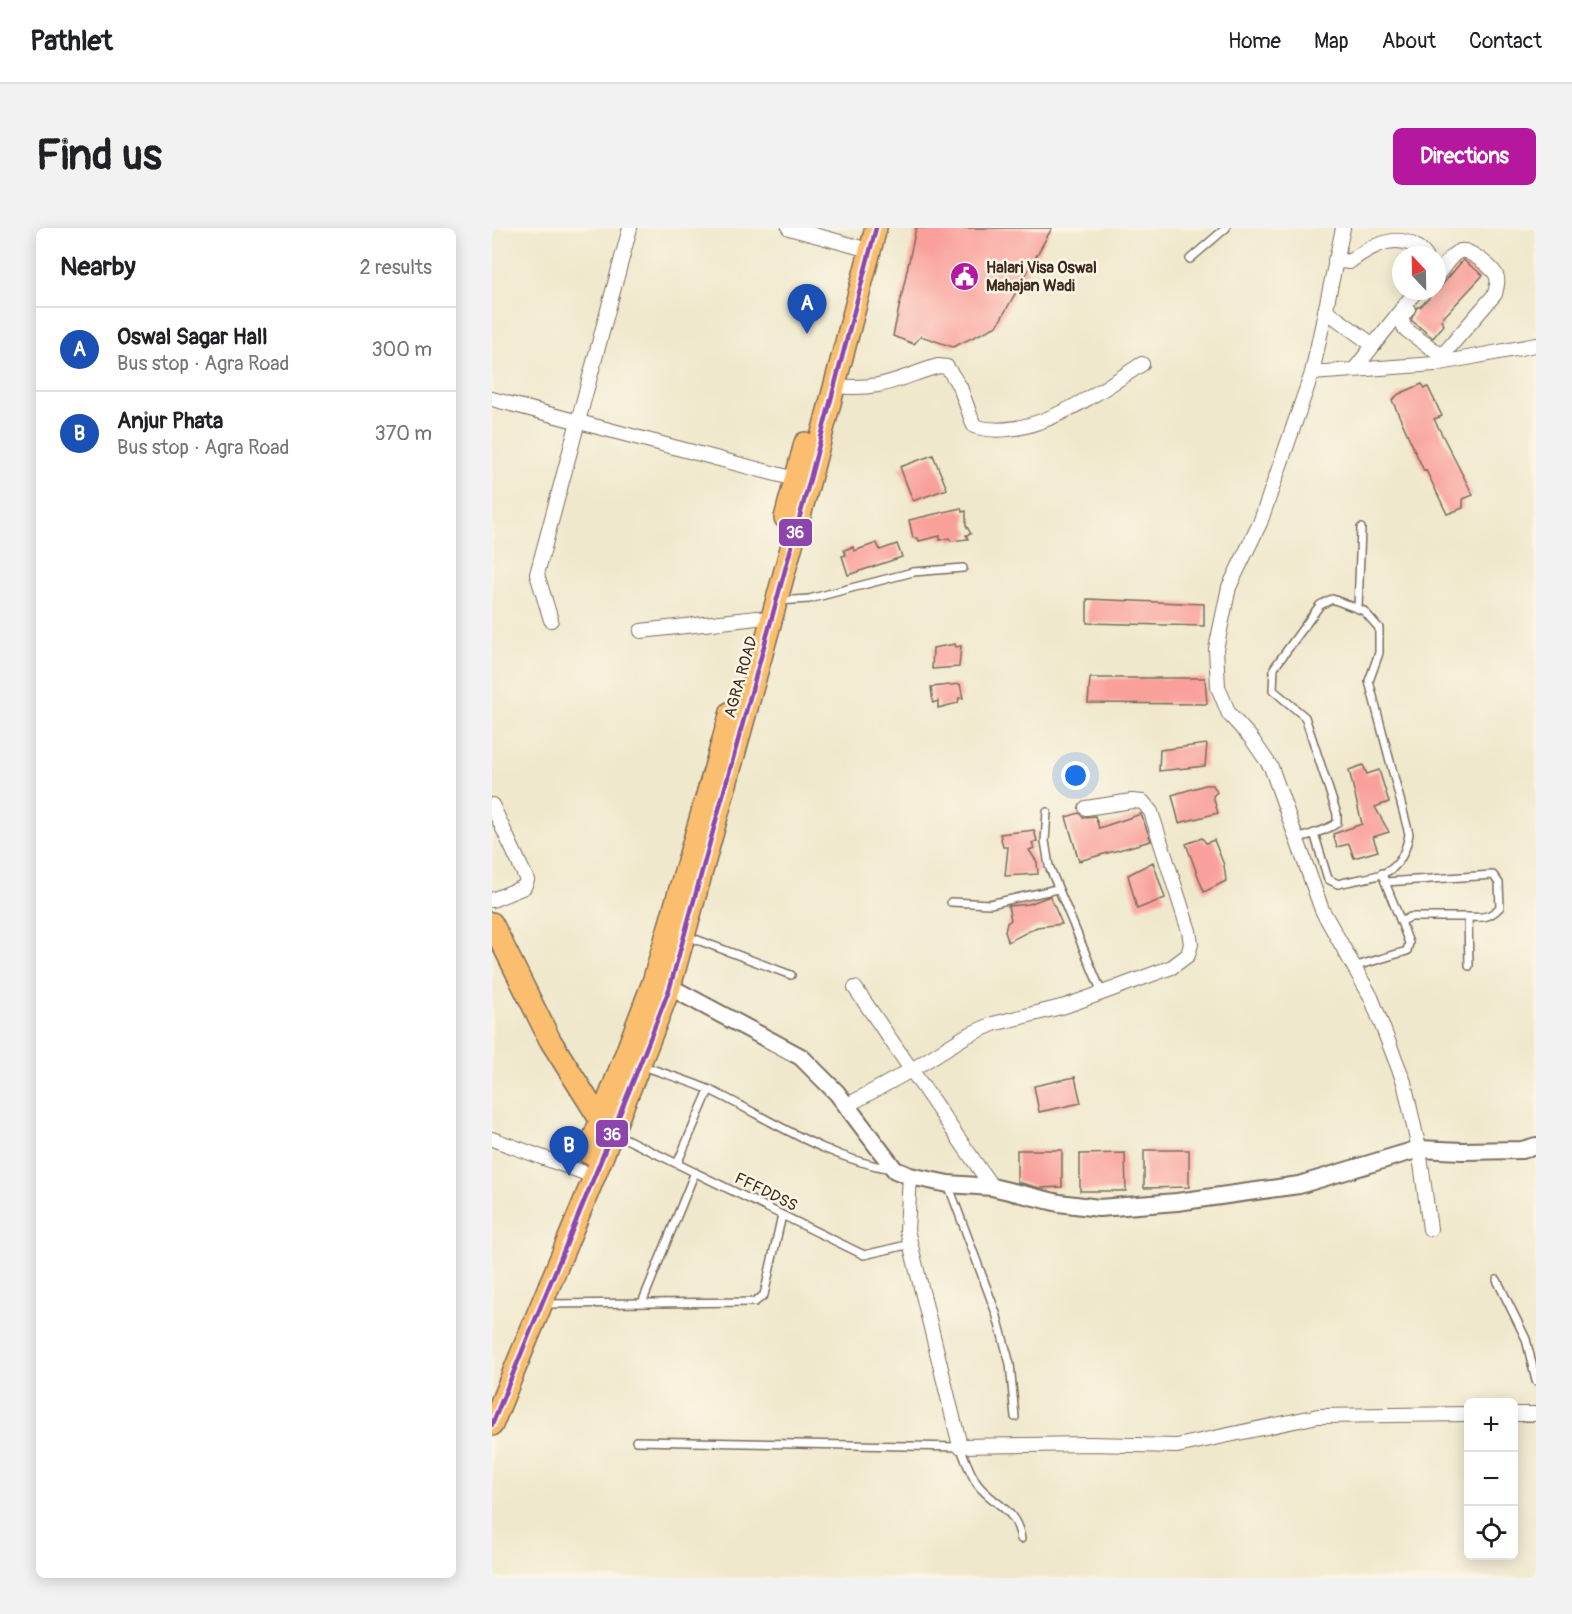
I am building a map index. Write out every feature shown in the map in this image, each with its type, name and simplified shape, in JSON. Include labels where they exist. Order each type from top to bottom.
[{"type":"main road","name":"AGRA ROAD","points":[[606,1126],[661,984],[685,935],[876,228]]},
{"type":"main road","name":"AGRA ROAD","points":[[606,1126],[640,1065],[757,618],[861,238]]},
{"type":"main road","points":[[492,923],[550,1040],[606,1126],[492,1387]]},
{"type":"main road","points":[[492,1425],[541,1304],[586,1174]]},
{"type":"street","points":[[551,620],[537,574],[576,421],[630,228]]},
{"type":"street","points":[[789,228],[861,238]]},
{"type":"street","points":[[1343,228],[1312,373],[1260,523],[1229,586],[1216,649],[1218,687],[1229,714],[1251,738],[1271,767],[1322,910],[1371,998],[1404,1082],[1419,1149],[1430,1229]]},
{"type":"street","points":[[1335,260],[1349,262],[1383,237],[1395,237],[1418,246]]},
{"type":"street","points":[[1438,360],[1495,294],[1498,282],[1497,276],[1468,252],[1462,250],[1456,253],[1446,265]]},
{"type":"street","points":[[1354,370],[1409,300]]},
{"type":"street","points":[[1416,300],[1401,318],[1400,323],[1438,360]]},
{"type":"street","points":[[1325,309],[1373,345]]},
{"type":"street","points":[[1312,373],[1438,360],[1536,345]]},
{"type":"street","points":[[835,386],[860,389],[879,387],[938,366],[947,367],[960,387],[974,426],[1002,430],[1018,428],[1061,412],[1142,364]]},
{"type":"street","points":[[492,399],[795,479]]},
{"type":"street","points":[[641,631],[757,618]]},
{"type":"street","points":[[846,1106],[913,1070],[966,1036],[993,1023],[1065,1006],[1172,967],[1188,955],[1191,944],[1189,931],[1151,812],[1143,802],[1132,801],[1086,808]]},
{"type":"street","points":[[492,805],[527,880],[524,887],[492,900]]},
{"type":"street","points":[[661,984],[801,1057],[902,1173],[907,1230],[961,1447],[1089,1444],[1178,1446],[1318,1416],[1464,1414]]},
{"type":"street","points":[[855,988],[992,1187]]},
{"type":"street","points":[[492,1138],[586,1174]]},
{"type":"street","points":[[902,1173],[948,1184],[992,1187],[1059,1203],[1099,1208],[1177,1202],[1299,1185],[1419,1149],[1521,1150],[1536,1146]]},
{"type":"street","points":[[1518,1414],[1536,1414]]},
{"type":"lane","points":[[1190,259],[1226,228]]},
{"type":"lane","points":[[1358,608],[1361,528]]},
{"type":"lane","points":[[776,601],[809,599],[914,572],[963,568]]},
{"type":"lane","points":[[1296,839],[1336,823],[1336,814],[1305,717],[1274,690],[1274,668],[1320,604],[1332,599],[1358,608],[1379,628],[1379,653],[1369,681],[1409,834],[1406,854],[1394,870],[1338,884],[1328,879],[1314,833]]},
{"type":"lane","points":[[1047,812],[1045,841],[1048,866],[1102,993]]},
{"type":"lane","points":[[1353,967],[1407,951],[1409,943],[1382,873]]},
{"type":"lane","points":[[1385,882],[1493,875],[1499,883],[1500,908],[1485,918],[1410,917],[1401,922]]},
{"type":"lane","points":[[951,902],[990,904],[1057,889]]},
{"type":"lane","points":[[1468,917],[1469,966]]},
{"type":"lane","points":[[685,935],[791,975]]},
{"type":"lane","points":[[640,1065],[709,1090],[839,1155],[869,1166],[902,1173]]},
{"type":"lane","points":[[677,1164],[709,1090]]},
{"type":"lane","name":"FFFDDSS","points":[[606,1126],[677,1164],[864,1255],[911,1244]]},
{"type":"lane","points":[[642,1303],[695,1172]]},
{"type":"lane","points":[[948,1184],[996,1313],[1010,1364],[1015,1417]]},
{"type":"lane","points":[[541,1304],[755,1302],[764,1295],[767,1287],[782,1215]]},
{"type":"lane","points":[[1497,1280],[1526,1339],[1536,1381]]},
{"type":"lane","points":[[636,1441],[961,1447],[979,1486],[1019,1523],[1021,1539]]},
{"type":"building","name":"Halari Visa Oswal Mahajan Wadi","points":[[916,228],[1052,228],[997,326],[953,347],[921,336],[914,344],[893,336]]},
{"type":"building","points":[[1463,260],[1483,275],[1441,320],[1444,325],[1433,338],[1411,320],[1417,307],[1427,300],[1446,300],[1446,280]]},
{"type":"building","points":[[1422,384],[1425,388],[1428,387],[1442,416],[1434,419],[1473,495],[1463,499],[1463,508],[1447,514],[1426,470],[1424,471],[1392,400],[1399,394]]},
{"type":"building","points":[[933,455],[947,489],[913,501],[900,467]]},
{"type":"building","points":[[961,508],[962,512],[966,511],[966,525],[971,534],[966,535],[968,539],[940,540],[940,536],[919,541],[918,538],[913,538],[909,520]]},
{"type":"building","points":[[877,543],[880,550],[897,544],[902,557],[848,575],[842,556],[846,555],[844,550],[853,547],[854,551]]},
{"type":"building","points":[[1087,599],[1204,604],[1204,626],[1087,623]]},
{"type":"building","points":[[955,644],[956,647],[961,646],[959,667],[932,669],[933,648]]},
{"type":"building","points":[[1090,678],[1205,678],[1207,704],[1088,703]]},
{"type":"building","points":[[960,684],[963,698],[959,698],[958,703],[938,708],[938,701],[933,703],[931,687]]},
{"type":"building","points":[[1207,744],[1205,766],[1159,771],[1160,750]]},
{"type":"building","points":[[1363,765],[1367,774],[1379,770],[1389,802],[1375,807],[1389,832],[1373,837],[1378,851],[1354,858],[1349,844],[1337,847],[1333,834],[1362,824],[1349,770]]},
{"type":"building","points":[[1205,785],[1213,785],[1217,792],[1213,796],[1218,813],[1179,823],[1172,795]]},
{"type":"building","points":[[1079,813],[1083,817],[1095,816],[1099,828],[1141,814],[1151,841],[1079,861],[1066,817]]},
{"type":"building","points":[[1034,830],[1037,841],[1032,843],[1034,848],[1029,850],[1037,862],[1038,874],[1005,876],[1008,847],[1003,847],[1000,834]]},
{"type":"building","points":[[1202,838],[1206,843],[1214,840],[1224,865],[1226,881],[1204,892],[1186,844]]},
{"type":"building","points":[[1153,862],[1165,898],[1137,909],[1128,875]]},
{"type":"building","points":[[1050,896],[1062,924],[1037,927],[1008,942],[1005,931],[1007,923],[1011,920],[1008,906],[1029,904]]},
{"type":"building","points":[[1075,1077],[1081,1103],[1039,1112],[1034,1086]]},
{"type":"building","points":[[1017,1150],[1062,1150],[1062,1187],[1040,1188],[1017,1182]]},
{"type":"building","points":[[1144,1150],[1189,1150],[1189,1187],[1144,1188]]},
{"type":"building","points":[[1125,1153],[1126,1191],[1080,1191],[1080,1154]]},
{"type":"transit line","name":"36","points":[[492,1425],[605,1152],[670,987],[809,483],[876,228]]},
{"type":"place","name":"Halari Visa Oswal Mahajan Wadi","points":[[965,277]]},
{"type":"place","name":"Oswal Sagar Hall","points":[[807,334]]},
{"type":"place","name":"Anjur Phata","points":[[569,1176]]}]
